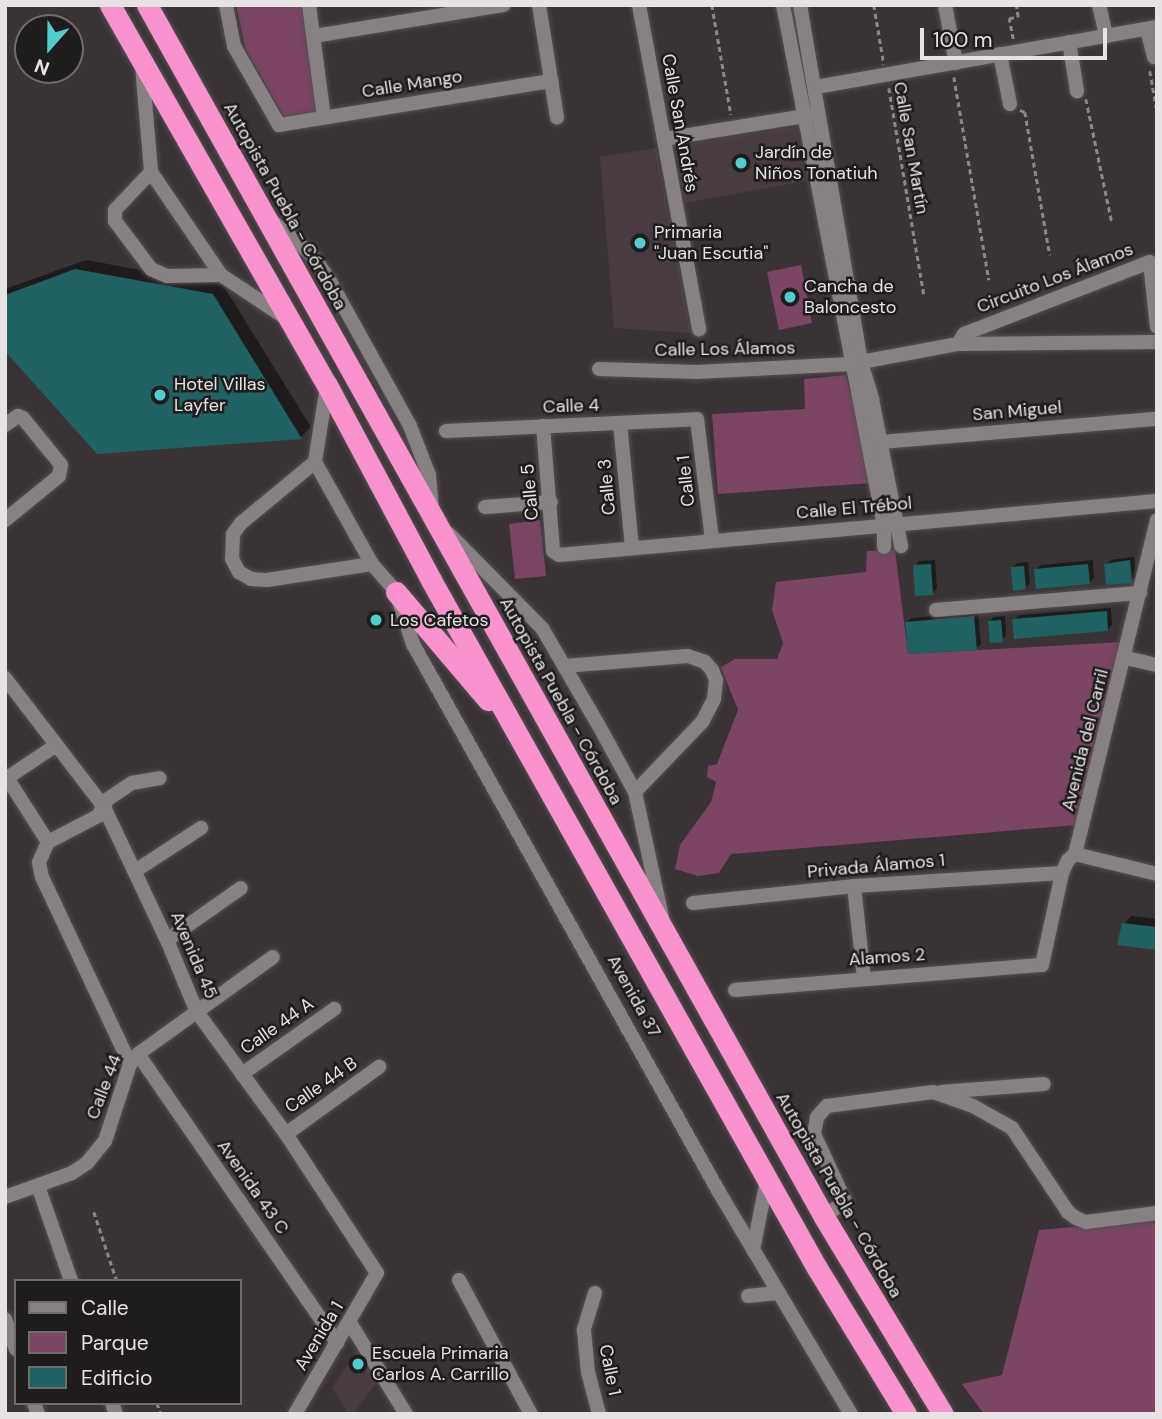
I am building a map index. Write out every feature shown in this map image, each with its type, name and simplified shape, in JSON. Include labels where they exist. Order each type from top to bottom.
[{"type":"highway","points":[[110,5],[327,385],[431,580],[767,1180],[906,1414]]},
{"type":"highway","name":"Autopista Puebla - Córdoba","points":[[147,5],[824,1217],[943,1414]]},
{"type":"highway","points":[[396,593],[524,743]]},
{"type":"street","name":"Calle Mango","points":[[226,5],[234,46],[279,125],[551,81]]},
{"type":"street","points":[[309,5],[324,117]]},
{"type":"street","points":[[314,36],[503,5]]},
{"type":"street","points":[[539,5],[557,118]]},
{"type":"street","name":"Calle San Andrés","points":[[639,5],[699,330]]},
{"type":"street","points":[[783,5],[890,525],[901,546]]},
{"type":"street","points":[[800,5],[816,87],[856,363]]},
{"type":"street","points":[[945,5],[954,63]]},
{"type":"street","points":[[1099,5],[1106,36]]},
{"type":"street","points":[[816,87],[1152,28],[1154,57]]},
{"type":"street","points":[[1069,42],[1077,91]]},
{"type":"street","points":[[1000,54],[1010,104]]},
{"type":"street","points":[[141,61],[151,172],[221,275],[290,320]]},
{"type":"street","points":[[664,139],[820,113]]},
{"type":"street","points":[[151,172],[115,210],[115,221],[151,269],[167,276],[221,275]]},
{"type":"street","name":"Circuito Los Álamos","points":[[958,344],[964,334],[1150,262],[1157,327]]},
{"type":"street","name":"Circuito Los Álamos","points":[[856,363],[958,344],[1157,342]]},
{"type":"street","name":"Calle Los Álamos","points":[[598,369],[697,372],[856,363]]},
{"type":"street","points":[[327,385],[315,462],[372,565],[396,593]]},
{"type":"street","points":[[866,401],[881,442],[890,525],[884,547]]},
{"type":"street","points":[[5,425],[18,416],[61,465],[59,476],[5,520]]},
{"type":"street","name":"Calle 4","points":[[446,431],[697,419]]},
{"type":"street","name":"Calle 1","points":[[697,419],[712,540]]},
{"type":"street","name":"San Miguel","points":[[881,442],[1157,419]]},
{"type":"street","name":"Calle 3","points":[[620,423],[632,547]]},
{"type":"street","name":"Calle 5","points":[[543,426],[553,551],[556,554]]},
{"type":"street","points":[[315,462],[241,523],[233,534],[232,559],[239,572],[251,579],[267,580],[372,565]]},
{"type":"street","name":"Calle El Trébol","points":[[556,554],[1157,500]]},
{"type":"street","points":[[485,507],[551,502]]},
{"type":"street","points":[[433,518],[542,628],[635,792],[667,935]]},
{"type":"street","name":"Avenida del Carril","points":[[1042,965],[1062,873],[1068,860],[1076,854],[1126,658],[1157,520]]},
{"type":"street","name":"Avenida 37","points":[[396,593],[413,644],[753,1250],[851,1414]]},
{"type":"street","points":[[936,610],[1140,593]]},
{"type":"street","points":[[564,666],[688,656],[705,662],[712,670],[716,680],[714,699],[703,721],[635,792]]},
{"type":"street","points":[[1126,658],[1157,665]]},
{"type":"street","name":"Avenida 45","points":[[7,683],[104,807],[167,940],[197,1012],[286,1134],[377,1273],[375,1279]]},
{"type":"street","points":[[55,746],[10,776],[9,781],[48,842],[98,816],[107,799],[132,783],[160,778]]},
{"type":"street","points":[[135,871],[201,828]]},
{"type":"street","name":"Avenida 43 C","points":[[48,842],[39,862],[42,877],[134,1059],[337,1343]]},
{"type":"street","points":[[1076,854],[1157,874]]},
{"type":"street","name":"Privada Álamos 1","points":[[693,903],[854,886],[1062,873]]},
{"type":"street","points":[[854,886],[864,978]]},
{"type":"street","points":[[167,940],[242,888]]},
{"type":"street","name":"Calle 44","points":[[5,1197],[72,1173],[97,1152],[105,1140],[134,1059],[272,957]]},
{"type":"street","name":"Alamos 2","points":[[735,990],[1042,965]]},
{"type":"street","name":"Calle 44 A","points":[[242,1074],[334,1009]]},
{"type":"street","name":"Calle 44 B","points":[[286,1134],[379,1068]]},
{"type":"street","points":[[824,1217],[845,1200],[814,1134],[817,1117],[827,1106],[933,1092],[1044,1084]]},
{"type":"street","points":[[933,1092],[973,1106],[1012,1128],[1068,1212],[1076,1218],[1086,1222],[1157,1213]]},
{"type":"street","points":[[753,1250],[767,1180]]},
{"type":"street","points":[[38,1186],[70,1279]]},
{"type":"street","name":"Avenida 1","points":[[295,1414],[375,1279]]},
{"type":"street","points":[[459,1280],[531,1414]]},
{"type":"street","name":"Calle 1","points":[[595,1293],[584,1330],[588,1371],[599,1414]]},
{"type":"street","points":[[748,1296],[779,1293]]},
{"type":"street","points":[[5,1319],[14,1344]]},
{"type":"street","points":[[351,1323],[406,1414]]},
{"type":"path","points":[[712,5],[734,128]]},
{"type":"path","name":"Calle San Martín","points":[[874,5],[924,294]]},
{"type":"path","points":[[1016,5],[1018,17],[1009,18],[1016,51]]},
{"type":"path","points":[[1154,57],[1149,63],[1157,109]]},
{"type":"path","points":[[954,63],[989,280]]},
{"type":"path","points":[[1077,91],[1089,102],[1112,222]]},
{"type":"path","points":[[1010,104],[1025,112],[1050,255]]},
{"type":"path","points":[[94,1212],[116,1279]]},
{"type":"shaded area","name":"Jardín de Niños Tonatiuh","points":[[796,127],[806,181],[684,203],[676,146]]},
{"type":"shaded area","name":"Primaria \"Juan Escutia\"","points":[[656,148],[691,333],[614,328],[600,157]]},
{"type":"shaded area","name":"Escuela Primaria Carlos A. Carrillo","points":[[359,1347],[379,1380],[353,1414],[349,1414],[332,1388]]},
{"type":"green space","points":[[236,5],[302,5],[317,112],[284,117],[246,50]]},
{"type":"green space","name":"Cancha de Baloncesto","points":[[801,265],[812,323],[779,330],[767,272]]},
{"type":"green space","points":[[846,375],[871,483],[718,494],[712,414],[805,409],[804,379]]},
{"type":"green space","points":[[540,520],[546,576],[515,579],[509,524]]},
{"type":"green space","points":[[895,550],[908,654],[1122,642],[1076,825],[731,854],[719,873],[698,876],[675,869],[680,845],[711,802],[716,782],[707,777],[708,766],[717,764],[738,710],[721,667],[735,659],[777,659],[783,643],[772,610],[776,582],[866,572],[867,551]]},
{"type":"green space","points":[[1157,1220],[1157,1414],[984,1414],[962,1384],[1002,1375],[1039,1230]]},
{"type":"building","name":"Hotel Villas Layfer","points":[[75,269],[213,294],[302,439],[97,454],[5,351],[5,295]]},
{"type":"building","points":[[1130,560],[1132,583],[1106,585],[1104,564]]},
{"type":"building","points":[[931,564],[933,595],[915,596],[913,565]]},
{"type":"building","points":[[1088,564],[1090,584],[1036,589],[1034,569]]},
{"type":"building","points":[[1024,566],[1026,589],[1013,591],[1011,567]]},
{"type":"building","points":[[1107,611],[1108,631],[1014,639],[1012,619]]},
{"type":"building","points":[[974,616],[977,650],[908,654],[905,622]]},
{"type":"building","points":[[1001,620],[1003,642],[990,643],[988,621]]},
{"type":"building","points":[[1122,923],[1157,927],[1157,950],[1117,945]]},
{"type":"place","name":"Jardín de Niños Tonatiuh","points":[[741,163]]},
{"type":"place","name":"Primaria \"Juan Escutia\"","points":[[640,243]]},
{"type":"place","name":"Cancha de Baloncesto","points":[[790,297]]},
{"type":"place","name":"Hotel Villas Layfer","points":[[160,395]]},
{"type":"place","name":"Los Cafetos","points":[[376,620]]},
{"type":"place","name":"Escuela Primaria Carlos A. Carrillo","points":[[358,1364]]}]
